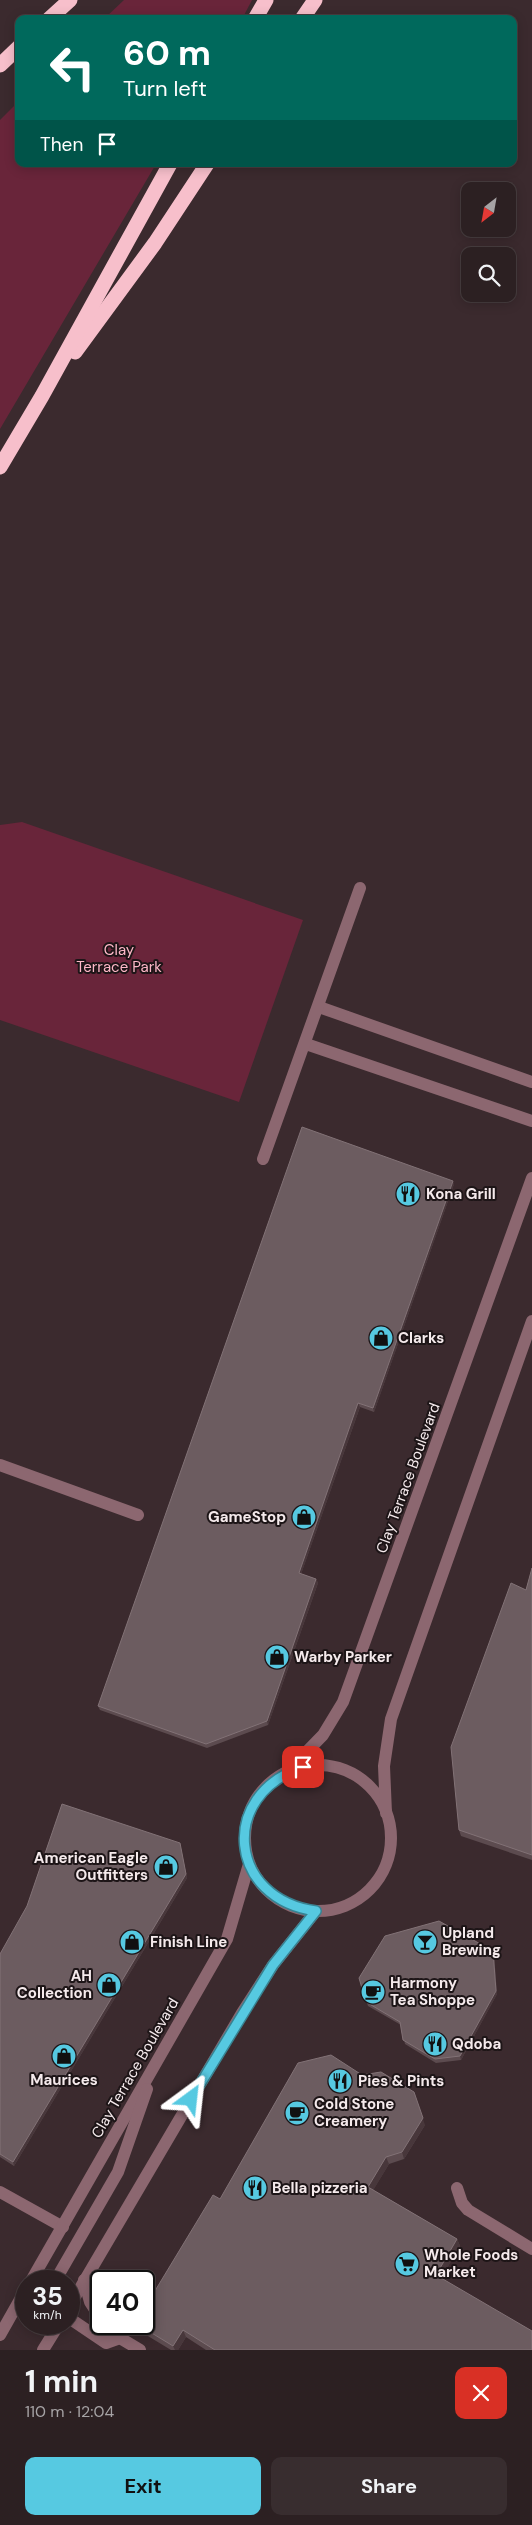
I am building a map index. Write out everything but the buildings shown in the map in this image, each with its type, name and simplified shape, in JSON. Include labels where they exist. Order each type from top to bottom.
[{"type":"highway","points":[[53,15],[70,0]]},
{"type":"highway","points":[[257,15],[266,0]]},
{"type":"highway","points":[[305,15],[315,0]]},
{"type":"highway","points":[[0,66],[15,51]]},
{"type":"highway","points":[[0,467],[42,396],[168,167]]},
{"type":"highway","points":[[42,396],[155,244],[205,167]]},
{"type":"street","points":[[263,1159],[306,1044],[360,888]]},
{"type":"street","points":[[319,1007],[532,1082]]},
{"type":"street","points":[[306,1044],[532,1121]]},
{"type":"street","name":"Clay Terrace Boulevard","points":[[286,1772],[323,1736],[343,1702],[532,1178]]},
{"type":"street","points":[[386,1813],[384,1766],[391,1719],[532,1321]]},
{"type":"street","points":[[0,1465],[138,1515]]},
{"type":"street","points":[[320,1765],[337,1768],[353,1774],[367,1785],[378,1798],[386,1813],[390,1826],[390,1850],[382,1872],[374,1886],[362,1897],[348,1905],[316,1911],[299,1909],[269,1893],[258,1880],[249,1864],[245,1831],[249,1812],[259,1794],[273,1780],[286,1772],[320,1765]]},
{"type":"street","name":"Clay Terrace Boulevard","points":[[37,2270],[227,1939],[249,1864]]},
{"type":"street","points":[[80,2287],[242,2013],[273,1965],[316,1911]]},
{"type":"street","points":[[61,2270],[118,2172],[158,2058]]},
{"type":"street","points":[[457,2188],[462,2203],[468,2210],[532,2249]]},
{"type":"street","points":[[0,2192],[63,2226]]},
{"type":"street","points":[[84,2280],[90,2302]]},
{"type":"street","points":[[0,2335],[15,2308]]},
{"type":"street","points":[[80,2325],[106,2343],[120,2338]]},
{"type":"street","points":[[43,2350],[52,2335]]},
{"type":"street","points":[[118,2335],[120,2338],[140,2350]]},
{"type":"green space","points":[[124,0],[252,0],[244,15],[108,15]]},
{"type":"green space","points":[[15,105],[15,167],[154,167],[0,429],[0,120]]},
{"type":"green space","name":"Clay Terrace Park","points":[[22,822],[303,920],[239,1102],[0,1020],[0,825]]},
{"type":"place","name":"Kona Grill","points":[[408,1194]]},
{"type":"place","name":"Clarks","points":[[381,1338]]},
{"type":"place","name":"GameStop","points":[[304,1517]]},
{"type":"place","name":"Warby Parker","points":[[277,1657]]},
{"type":"place","name":"American Eagle Outfitters","points":[[166,1867]]},
{"type":"place","name":"Finish Line","points":[[132,1942]]},
{"type":"place","name":"Upland Brewing","points":[[425,1942]]},
{"type":"place","name":"AH Collection","points":[[109,1985]]},
{"type":"place","name":"Harmony Tea Shoppe","points":[[373,1992]]},
{"type":"place","name":"Qdoba","points":[[435,2044]]},
{"type":"place","name":"Maurices","points":[[64,2056]]},
{"type":"place","name":"Pies & Pints","points":[[340,2081]]},
{"type":"place","name":"Cold Stone Creamery","points":[[297,2113]]},
{"type":"place","name":"Bella pizzeria","points":[[255,2188]]},
{"type":"place","name":"Whole Foods Market","points":[[407,2264]]},
{"type":"route","points":[[191,2099],[273,1965],[316,1911],[299,1909],[269,1893],[258,1880],[249,1864],[246,1850],[245,1831],[249,1812],[259,1794],[273,1780],[286,1772],[303,1767]]}]
